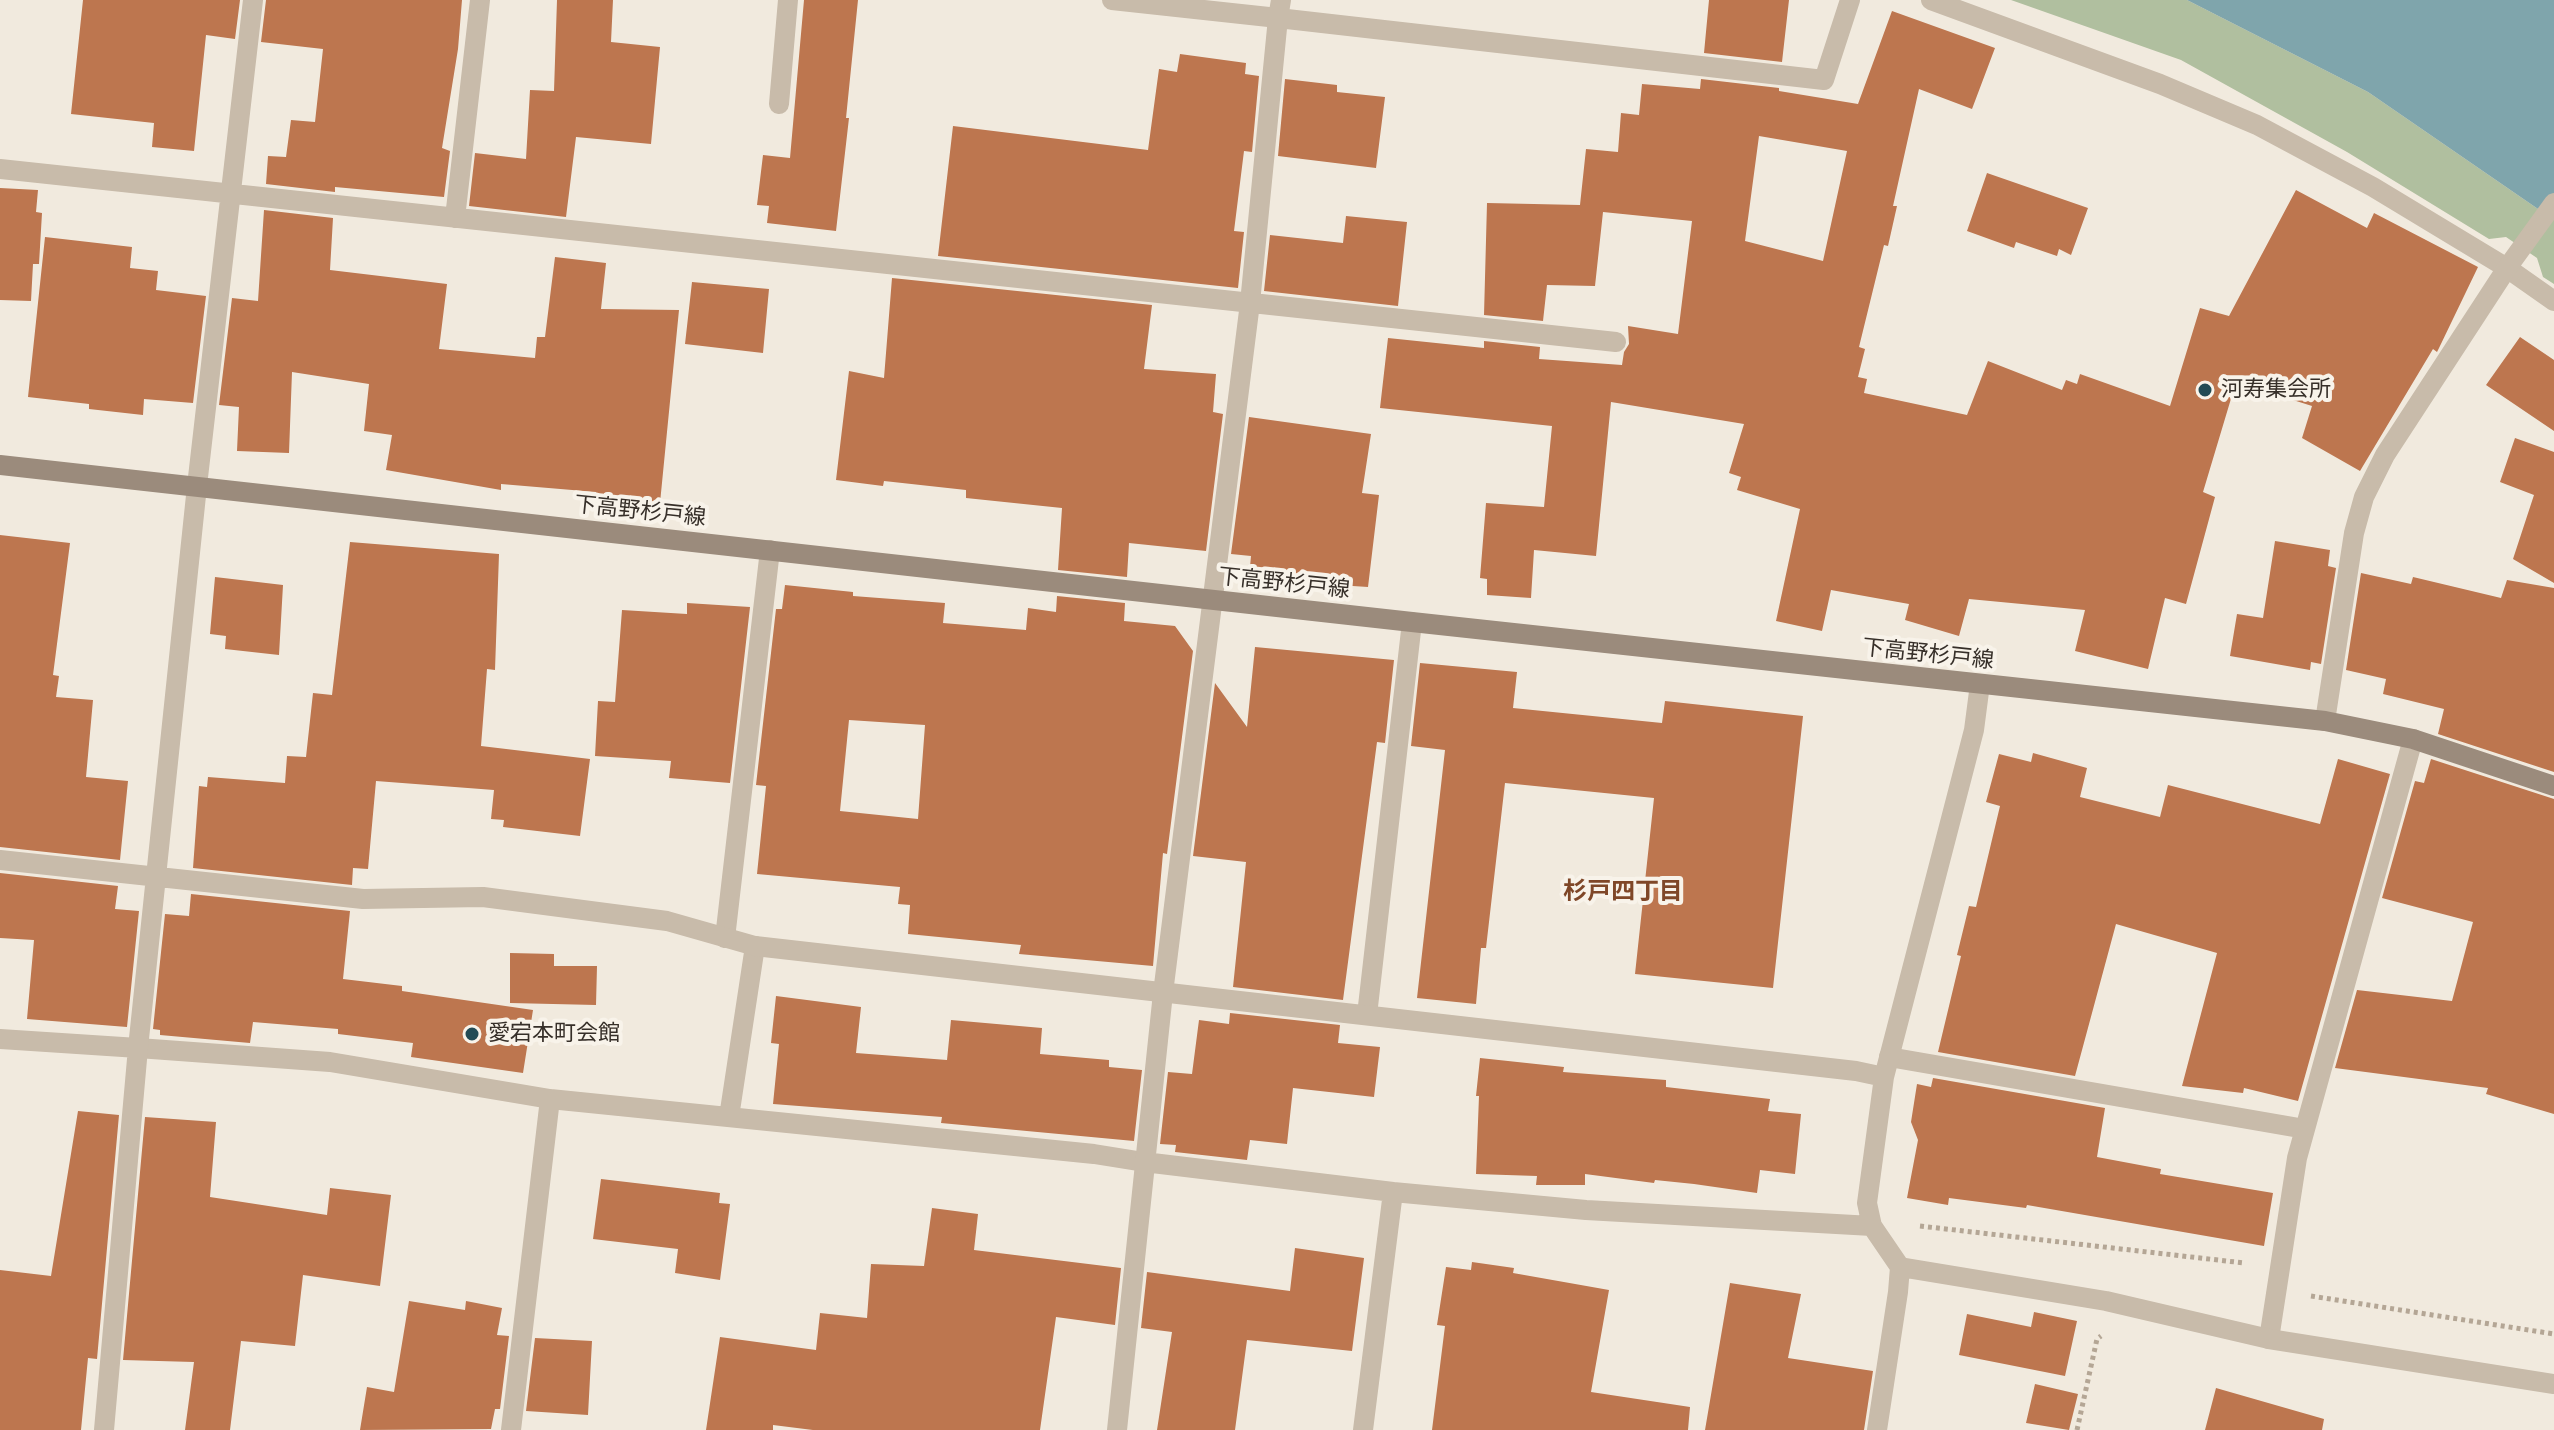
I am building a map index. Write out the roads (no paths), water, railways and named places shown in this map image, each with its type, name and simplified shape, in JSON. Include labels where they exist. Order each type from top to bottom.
[{"type":"main road","name":"下高野杉戸線","points":[[0,465],[2325,721],[2413,739],[2554,786]]},
{"type":"street","points":[[104,1430],[138,1048],[197,486],[253,0]]},
{"type":"street","points":[[455,218],[480,0]]},
{"type":"street","points":[[779,104],[788,0]]},
{"type":"street","points":[[1112,0],[1280,9],[1824,80],[1850,0]]},
{"type":"street","points":[[1931,0],[2160,84],[2257,125],[2512,261],[2554,301]]},
{"type":"street","points":[[1117,1430],[1163,993],[1250,303],[1280,9]]},
{"type":"street","points":[[0,169],[1616,342]]},
{"type":"street","points":[[2325,721],[2354,533],[2364,497],[2385,455],[2512,261],[2554,203]]},
{"type":"street","points":[[725,938],[770,550]]},
{"type":"street","points":[[1367,1015],[1412,622]]},
{"type":"street","points":[[1877,1430],[1900,1267],[1872,1226],[1867,1203],[1886,1067],[1974,730],[1980,684]]},
{"type":"street","points":[[2269,1339],[2297,1158],[2413,739]]},
{"type":"street","points":[[0,860],[363,899],[483,897],[667,921],[755,946],[1856,1071],[1886,1067],[2305,1129]]},
{"type":"street","points":[[729,1117],[755,946]]},
{"type":"street","points":[[0,1039],[330,1062],[550,1099],[1094,1154],[1393,1192],[1586,1210],[1872,1226]]},
{"type":"street","points":[[511,1430],[550,1099]]},
{"type":"street","points":[[1363,1430],[1393,1192]]},
{"type":"street","points":[[1900,1267],[2137,1308],[2269,1339],[2554,1384]]},
{"type":"water","points":[[2187,0],[2554,0],[2554,220],[2368,92]]},
{"type":"place","name":"河寿集会所","points":[[2205,390]]},
{"type":"place","name":"愛宕本町会館","points":[[472,1034]]},
{"type":"district","name":"杉戸四丁目","points":[[1623,893]]}]
